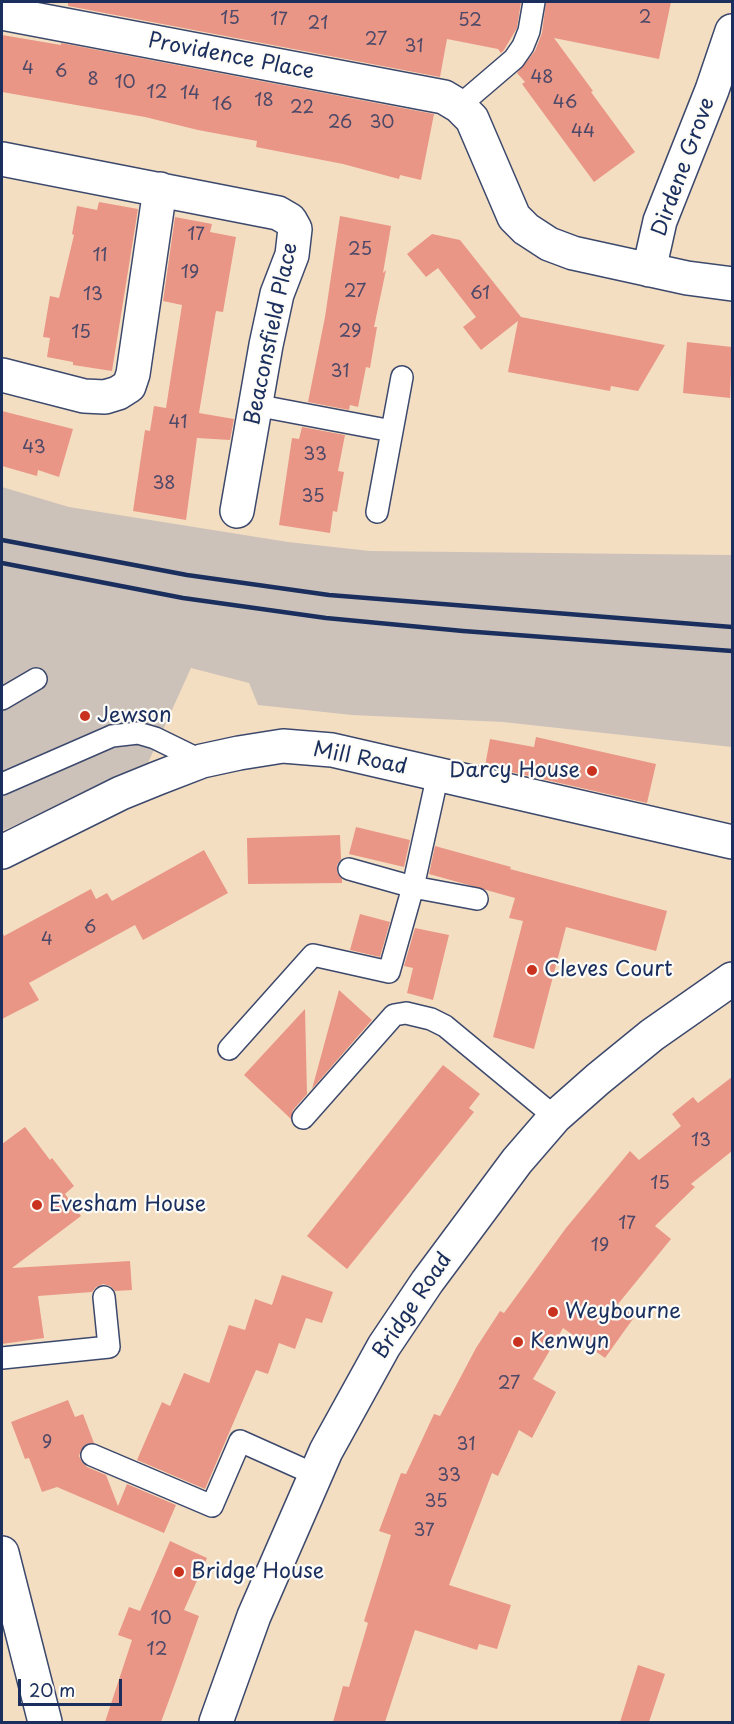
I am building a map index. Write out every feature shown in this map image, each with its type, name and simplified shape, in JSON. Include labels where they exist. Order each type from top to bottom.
[{"type":"street","name":"Providence Place","points":[[2,13],[444,97],[459,106]]},
{"type":"street","name":"Dirdene Grove","points":[[650,270],[660,222],[722,92],[732,31]]},
{"type":"street","points":[[459,106],[472,119],[514,217],[526,229],[549,244],[573,253],[650,270],[732,284]]},
{"type":"street","name":"Beaconsfield Place","points":[[2,159],[278,213],[290,220],[295,229],[292,255],[278,294],[255,405],[237,511]]},
{"type":"street","points":[[2,375],[84,396],[105,397],[129,386],[133,374],[160,189]]},
{"type":"street","name":"Mill Road","points":[[2,852],[121,793],[202,761],[283,746],[332,750],[732,842]]},
{"type":"street","name":"Bridge Road","points":[[216,1722],[254,1616],[326,1451],[384,1346],[427,1282],[518,1161],[555,1117],[597,1079],[652,1035],[732,979]]},
{"type":"street","points":[[2,1553],[45,1722]]},
{"type":"lane","points":[[459,106],[514,59],[523,46],[529,30],[534,2]]},
{"type":"lane","points":[[377,512],[402,377]]},
{"type":"lane","points":[[255,405],[392,431]]},
{"type":"lane","points":[[2,699],[36,679]]},
{"type":"lane","points":[[2,784],[112,736],[138,733],[155,738],[202,761]]},
{"type":"lane","points":[[229,1049],[314,955],[389,972],[413,887],[438,774]]},
{"type":"lane","points":[[349,869],[413,887],[477,899]]},
{"type":"lane","points":[[303,1118],[394,1015],[406,1013],[431,1019],[445,1026],[555,1117]]},
{"type":"lane","points":[[2,1358],[109,1347],[104,1297]]},
{"type":"lane","points":[[92,1455],[212,1506],[240,1441],[316,1475]]},
{"type":"shaded area","points":[[2,487],[69,507],[288,542],[370,551],[732,555],[732,747],[503,722],[352,715],[258,705],[249,683],[191,668],[147,765],[2,831]]},
{"type":"building","points":[[68,2],[521,2],[517,28],[501,53],[498,49],[447,39],[440,77],[68,6]]},
{"type":"building","points":[[546,2],[671,2],[659,59],[554,38],[635,152],[594,182],[522,84],[525,82],[517,73],[535,51],[542,33]]},
{"type":"building","points":[[2,35],[61,45],[61,43],[434,114],[421,180],[400,175],[399,179],[343,164],[256,147],[257,141],[145,117],[2,92]]},
{"type":"building","points":[[99,202],[138,209],[112,371],[73,365],[73,362],[47,357],[50,338],[43,337],[50,296],[59,298],[74,235],[72,234],[77,206],[97,210]]},
{"type":"building","points":[[340,216],[391,226],[383,273],[386,270],[374,327],[377,327],[370,368],[366,367],[358,407],[350,405],[349,410],[308,402],[325,317]]},
{"type":"building","points":[[175,217],[212,224],[210,232],[236,237],[223,312],[216,311],[199,413],[234,419],[230,440],[197,438],[186,520],[133,511],[145,430],[150,431],[154,406],[166,408],[182,305],[163,301]]},
{"type":"building","points":[[432,234],[460,240],[521,317],[665,345],[638,391],[611,386],[610,391],[508,372],[518,321],[481,350],[463,327],[476,317],[438,268],[426,277],[407,254]]},
{"type":"building","points":[[687,342],[732,347],[730,398],[683,393]]},
{"type":"building","points":[[2,411],[73,429],[59,477],[38,470],[37,476],[2,466]]},
{"type":"building","points":[[302,427],[345,435],[338,471],[344,472],[337,512],[333,511],[330,533],[279,525],[292,438],[299,439]]},
{"type":"building","name":"Darcy House","points":[[536,737],[656,764],[647,803],[485,766],[490,739],[534,747]]},
{"type":"building","points":[[356,827],[410,840],[404,867],[349,854]]},
{"type":"building","points":[[340,835],[341,859],[337,865],[337,872],[342,883],[248,884],[247,838]]},
{"type":"building","name":"Cleves Court","points":[[435,846],[511,867],[510,869],[667,911],[656,951],[566,927],[534,1049],[493,1037],[523,921],[509,918],[515,898],[429,874]]},
{"type":"building","points":[[204,850],[228,893],[143,940],[135,925],[29,983],[39,1000],[2,1019],[2,931],[4,936],[91,889],[96,899],[107,893],[112,901]]},
{"type":"building","points":[[360,914],[390,922],[380,957],[350,950]]},
{"type":"building","points":[[415,928],[449,935],[433,1000],[407,993],[413,968],[404,966]]},
{"type":"building","points":[[339,990],[372,1020],[312,1089]]},
{"type":"building","points":[[305,1009],[307,1094],[293,1110],[291,1119],[244,1075]]},
{"type":"building","points":[[443,1065],[480,1094],[469,1108],[474,1112],[347,1269],[307,1236]]},
{"type":"building","points":[[732,1077],[732,1151],[691,1184],[695,1187],[655,1226],[671,1239],[618,1304],[635,1316],[605,1358],[563,1328],[533,1379],[556,1392],[532,1438],[519,1430],[498,1476],[492,1473],[449,1585],[511,1605],[497,1649],[479,1644],[477,1650],[415,1630],[385,1722],[333,1722],[343,1686],[349,1687],[368,1623],[364,1621],[391,1535],[379,1531],[401,1473],[406,1474],[434,1414],[440,1416],[476,1348],[500,1311],[504,1313],[566,1228],[630,1151],[639,1160],[681,1126],[672,1114],[693,1097],[698,1103]]},
{"type":"building","points":[[25,1127],[50,1160],[52,1158],[74,1186],[65,1194],[81,1216],[12,1268],[130,1261],[132,1290],[115,1291],[103,1284],[92,1292],[38,1296],[44,1338],[2,1344],[2,1144]]},
{"type":"building","points":[[282,1275],[333,1292],[322,1323],[306,1318],[295,1349],[279,1343],[268,1374],[256,1370],[205,1489],[137,1460],[162,1402],[170,1406],[184,1373],[209,1383],[229,1325],[245,1330],[255,1299],[272,1305]]},
{"type":"building","points":[[68,1400],[75,1417],[83,1414],[94,1443],[85,1445],[79,1456],[87,1467],[106,1475],[118,1506],[127,1484],[176,1505],[164,1533],[57,1487],[42,1492],[29,1458],[25,1459],[11,1422]]},
{"type":"building","points":[[170,1541],[207,1558],[184,1610],[199,1616],[176,1681],[161,1722],[105,1722],[132,1640],[118,1635],[129,1607],[140,1611]]},
{"type":"building","points":[[638,1665],[665,1674],[649,1722],[620,1722]]},
{"type":"railway","points":[[2,540],[187,575],[329,595],[732,627]]},
{"type":"railway","points":[[2,563],[183,598],[326,618],[463,631],[732,651]]},
{"type":"place","name":"Jewson","points":[[85,716]]},
{"type":"place","name":"Darcy House","points":[[592,771]]},
{"type":"place","name":"Cleves Court","points":[[532,970]]},
{"type":"place","name":"Evesham House","points":[[37,1205]]},
{"type":"place","name":"Weybourne","points":[[553,1312]]},
{"type":"place","name":"Kenwyn","points":[[518,1342]]},
{"type":"place","name":"Bridge House","points":[[179,1572]]}]
